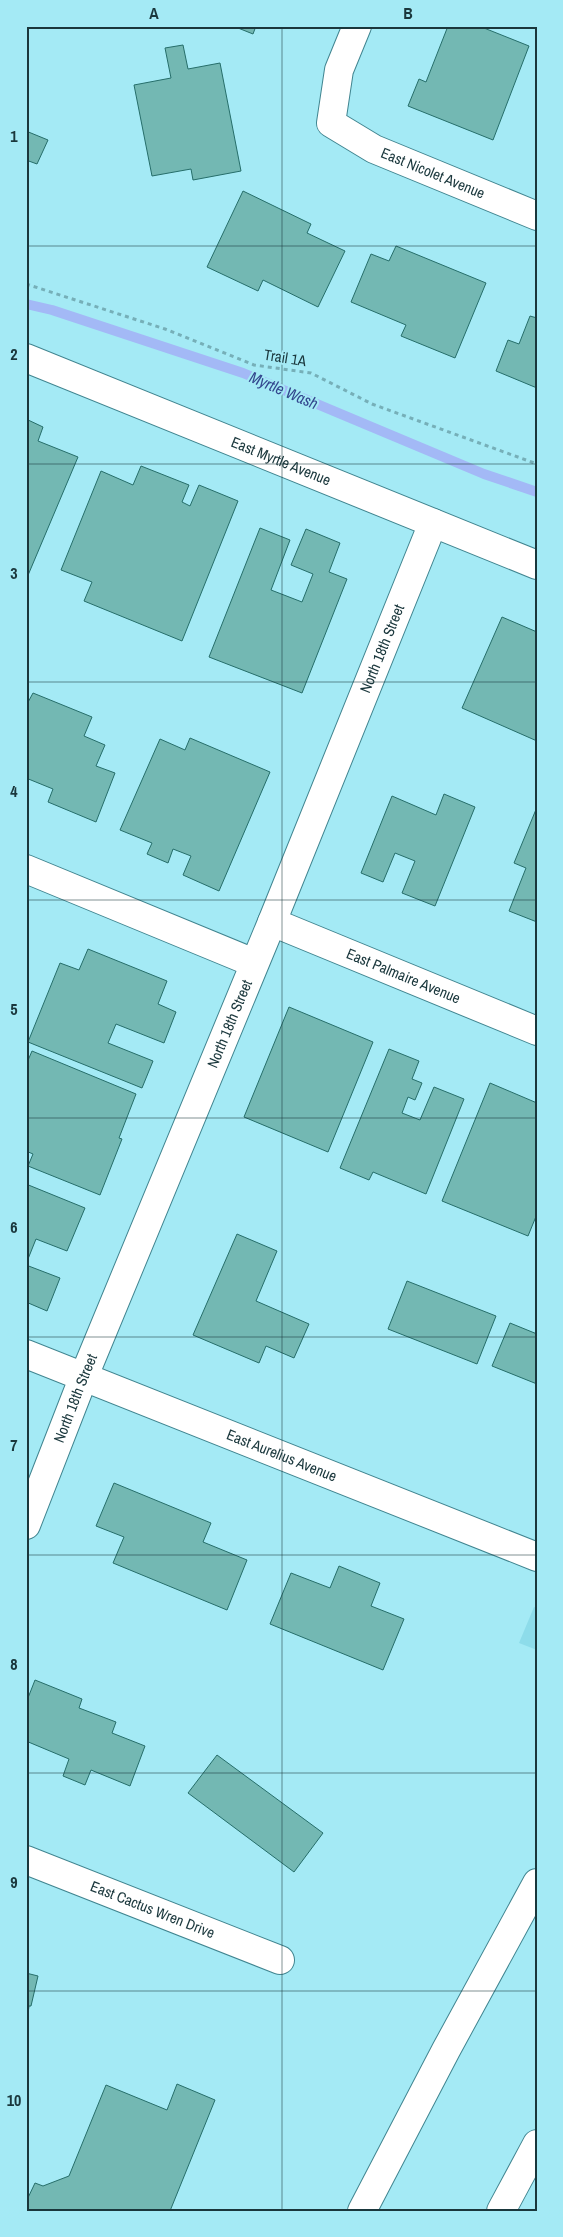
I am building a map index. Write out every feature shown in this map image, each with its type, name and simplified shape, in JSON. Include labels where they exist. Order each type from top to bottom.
[{"type":"main road","name":"East Nicolet Avenue","points":[[357,26],[340,70],[331,123],[374,150],[537,216]]},
{"type":"main road","name":"East Myrtle Avenue","points":[[26,358],[537,565]]},
{"type":"main road","name":"North 18th Street","points":[[26,1524],[84,1376],[272,922],[433,523]]},
{"type":"main road","points":[[26,869],[254,963]]},
{"type":"main road","name":"East Palmaire Avenue","points":[[272,922],[537,1031]]},
{"type":"main road","name":"East Aurelius Avenue","points":[[26,1354],[537,1557]]},
{"type":"main road","name":"East Cactus Wren Drive","points":[[26,1860],[280,1960]]},
{"type":"main road","points":[[363,2210],[446,2050],[537,1883]]},
{"type":"main road","points":[[501,2211],[537,2144]]},
{"type":"path","name":"Trail 1A","points":[[26,284],[165,329],[254,365],[311,373],[372,404],[537,464]]},
{"type":"shaded area","points":[[534,1607],[537,1608],[537,1650],[519,1643]]},
{"type":"building","points":[[233,26],[256,26],[253,34]]},
{"type":"building","points":[[448,26],[479,26],[529,46],[493,140],[408,106],[419,79],[426,82]]},
{"type":"building","points":[[183,45],[188,69],[220,63],[241,171],[193,180],[191,169],[152,176],[134,85],[171,78],[165,48]]},
{"type":"building","points":[[26,131],[48,140],[37,164],[26,160]]},
{"type":"building","points":[[243,191],[311,224],[307,233],[345,251],[318,307],[263,280],[258,291],[207,267]]},
{"type":"building","points":[[396,246],[486,283],[455,358],[401,336],[406,325],[351,302],[371,254],[389,261]]},
{"type":"building","points":[[530,316],[537,318],[537,388],[496,371],[508,340],[519,344]]},
{"type":"building","points":[[26,419],[43,427],[38,441],[78,457],[26,580]]},
{"type":"building","points":[[141,466],[189,485],[182,502],[190,506],[199,485],[238,501],[182,641],[84,601],[92,582],[61,570],[101,471],[133,485]]},
{"type":"building","points":[[260,528],[290,540],[271,590],[302,602],[313,574],[291,565],[306,529],[340,543],[329,572],[347,579],[302,693],[209,657]]},
{"type":"building","points":[[502,617],[537,632],[537,741],[462,708]]},
{"type":"building","points":[[33,693],[92,717],[84,736],[105,745],[96,766],[115,773],[96,822],[48,802],[53,789],[26,778],[26,706]]},
{"type":"building","points":[[190,738],[270,772],[219,891],[183,875],[191,856],[173,849],[168,863],[147,854],[152,843],[120,830],[160,739],[185,750]]},
{"type":"building","points":[[444,794],[475,807],[435,906],[402,893],[415,861],[395,853],[383,882],[361,873],[392,796],[436,815]]},
{"type":"building","points":[[537,807],[537,922],[509,911],[526,868],[514,863]]},
{"type":"building","points":[[88,949],[167,981],[158,1004],[176,1012],[164,1043],[116,1024],[108,1043],[153,1061],[142,1088],[28,1042],[60,963],[79,970]]},
{"type":"building","points":[[289,1007],[373,1042],[328,1152],[244,1117]]},
{"type":"building","points":[[389,1049],[419,1061],[412,1079],[422,1083],[415,1100],[408,1097],[402,1113],[420,1120],[434,1087],[464,1099],[426,1194],[373,1172],[369,1180],[340,1168]]},
{"type":"building","points":[[32,1051],[136,1094],[119,1138],[122,1139],[100,1195],[28,1166],[33,1154],[26,1151],[26,1065]]},
{"type":"building","points":[[490,1083],[537,1103],[537,1214],[528,1236],[442,1201]]},
{"type":"building","points":[[26,1184],[85,1208],[67,1251],[36,1239],[26,1264]]},
{"type":"building","points":[[237,1234],[277,1251],[256,1301],[309,1324],[294,1358],[266,1346],[259,1363],[193,1335]]},
{"type":"building","points":[[26,1265],[60,1278],[47,1311],[26,1302]]},
{"type":"building","points":[[407,1281],[496,1316],[477,1364],[388,1329]]},
{"type":"building","points":[[510,1323],[537,1334],[537,1384],[492,1366]]},
{"type":"building","points":[[114,1483],[211,1523],[203,1542],[247,1560],[227,1610],[113,1563],[124,1537],[96,1526]]},
{"type":"building","points":[[339,1566],[380,1583],[371,1606],[404,1619],[383,1670],[270,1624],[291,1573],[330,1588]]},
{"type":"building","points":[[35,1680],[82,1699],[79,1708],[116,1722],[112,1733],[145,1746],[130,1786],[91,1770],[85,1785],[63,1776],[69,1759],[26,1741],[26,1703]]},
{"type":"building","points":[[217,1755],[323,1833],[294,1872],[188,1793]]},
{"type":"building","points":[[26,1973],[38,1976],[31,2006],[29,2006],[26,2028]]},
{"type":"building","points":[[177,2084],[215,2100],[170,2211],[26,2211],[26,2202],[35,2183],[43,2186],[69,2176],[106,2085],[167,2110]]},
{"type":"waterway","name":"Myrtle Wash","points":[[26,304],[52,310],[243,373],[484,474],[537,492]]}]
